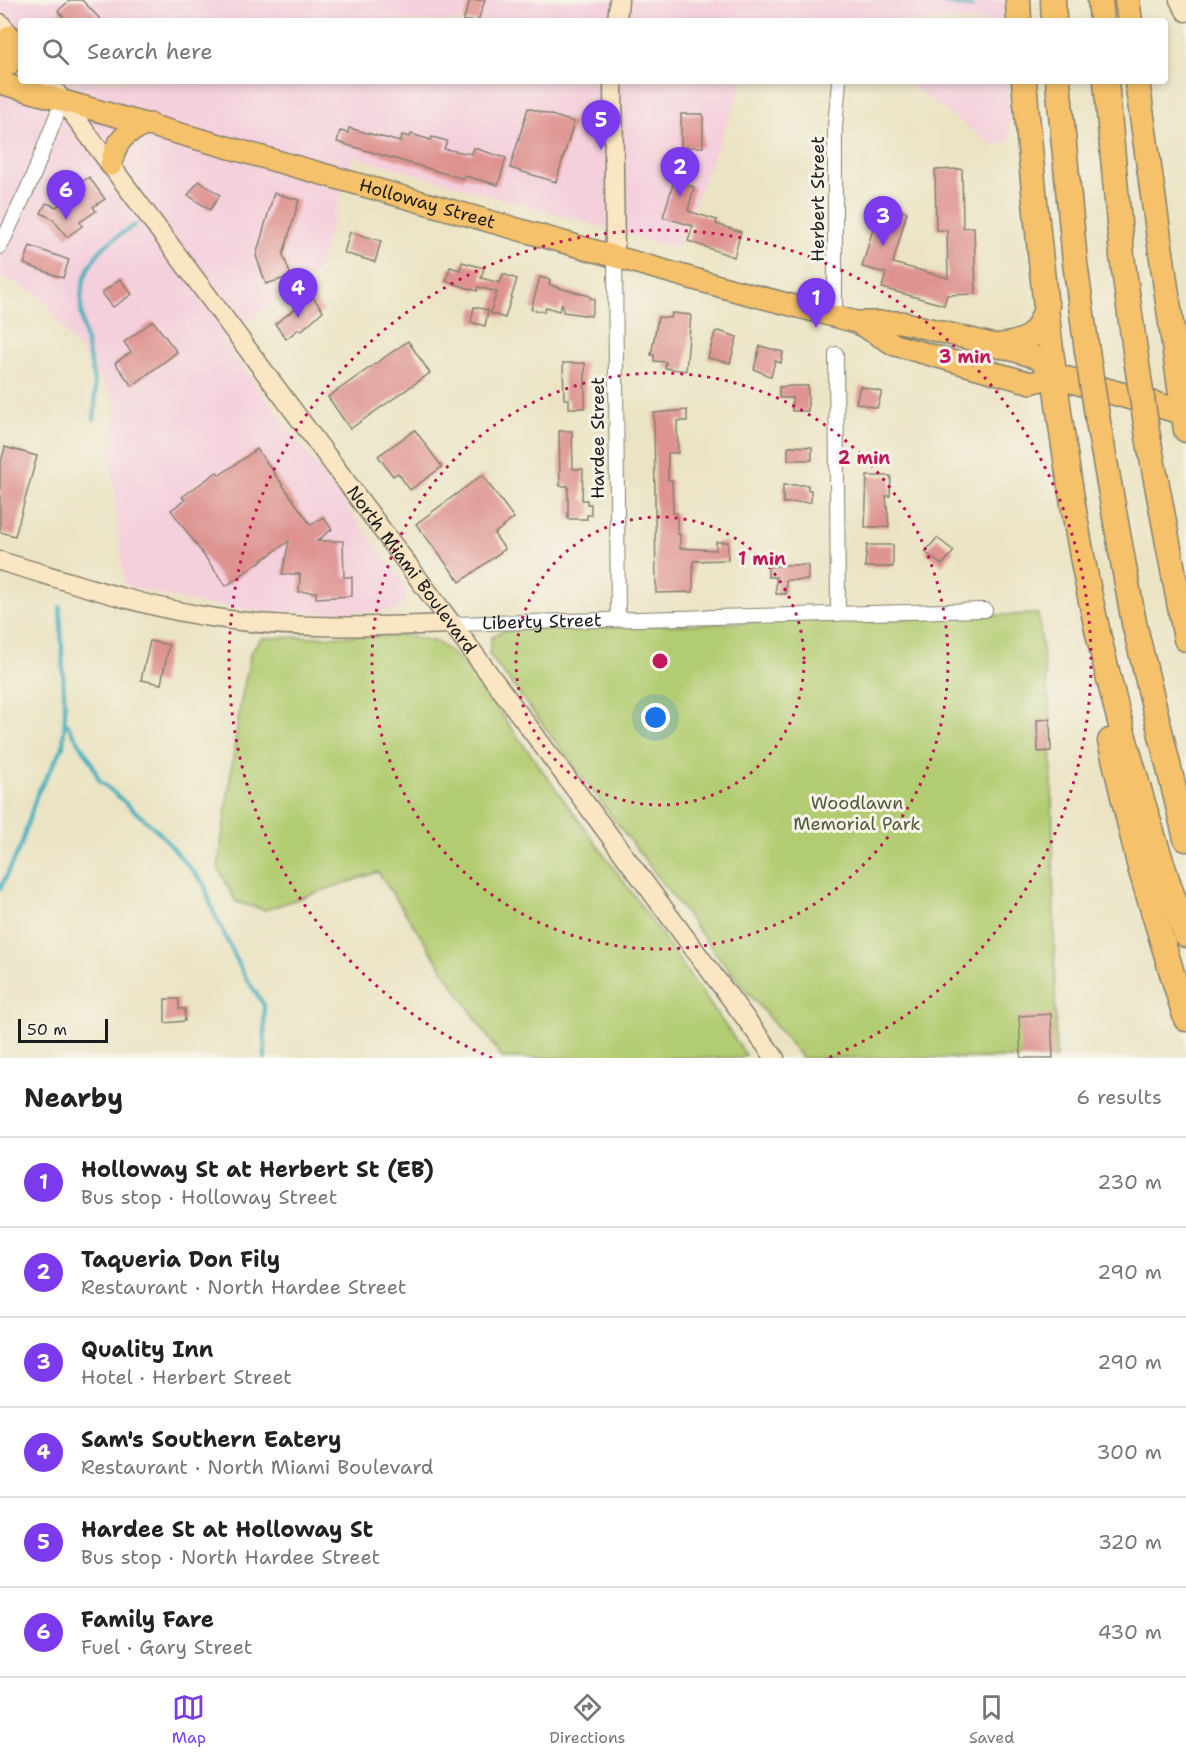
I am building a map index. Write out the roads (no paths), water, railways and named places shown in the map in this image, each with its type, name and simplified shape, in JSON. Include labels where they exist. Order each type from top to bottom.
[{"type":"highway","points":[[1018,0],[1019,18]]},
{"type":"highway","points":[[1053,0],[1054,18]]},
{"type":"highway","points":[[1100,0],[1102,18]]},
{"type":"highway","points":[[1127,0],[1130,18]]},
{"type":"highway","points":[[1024,84],[1047,306],[1070,491],[1091,599],[1130,759],[1186,936]]},
{"type":"highway","points":[[1059,84],[1075,262],[1098,422],[1134,623],[1186,840]]},
{"type":"highway","points":[[1106,84],[1122,256],[1137,365],[1148,437],[1186,639]]},
{"type":"highway","points":[[1137,84],[1185,418]]},
{"type":"highway","points":[[999,346],[1030,338],[1041,324],[1047,306]]},
{"type":"highway","name":"Holloway Street","points":[[1056,376],[1185,418]]},
{"type":"highway","points":[[1091,599],[1099,680],[1122,794],[1155,921],[1186,1019]]},
{"type":"main road","points":[[0,72],[9,64],[10,36]]},
{"type":"main road","name":"Holloway Street","points":[[0,83],[846,319],[901,322],[999,346],[1038,357],[1056,376],[1030,383],[895,345],[846,319]]},
{"type":"main road","points":[[111,165],[115,147],[123,135],[150,123]]},
{"type":"street","points":[[617,18],[620,0]]},
{"type":"street","points":[[1179,0],[1186,12]]},
{"type":"street","name":"North Miami Boulevard","points":[[50,84],[775,1058]]},
{"type":"street","points":[[614,84],[615,256]]},
{"type":"street","name":"Herbert Street","points":[[839,84],[836,127],[846,319]]},
{"type":"street","points":[[0,246],[32,179],[63,99]]},
{"type":"street","name":"Hardee Street","points":[[615,256],[618,619]]},
{"type":"street","points":[[836,354],[838,612]]},
{"type":"street","name":"Liberty Street","points":[[0,561],[158,606],[248,622],[296,625],[452,624],[838,612],[985,610]]},
{"type":"waterway","points":[[925,0],[971,7]]},
{"type":"waterway","points":[[94,419],[93,375],[81,311],[82,290],[88,270],[101,250],[135,225]]},
{"type":"waterway","points":[[0,889],[21,845],[37,794],[63,747],[65,713],[60,607]]},
{"type":"waterway","points":[[65,721],[91,761],[99,780],[159,832],[204,884],[213,911],[244,975],[264,1005],[265,1058]]},
{"type":"place","name":"Hardee St at Holloway St","points":[[601,150]]},
{"type":"place","name":"Taqueria Don Fily","points":[[680,197]]},
{"type":"place","name":"Family Fare","points":[[66,220]]},
{"type":"place","name":"Quality Inn","points":[[883,246]]},
{"type":"place","name":"Sam's Southern Eatery","points":[[298,318]]},
{"type":"place","name":"Holloway St at Herbert St (EB)","points":[[816,328]]},
{"type":"park label","name":"Woodlawn Memorial Park","points":[[857,813]]}]
